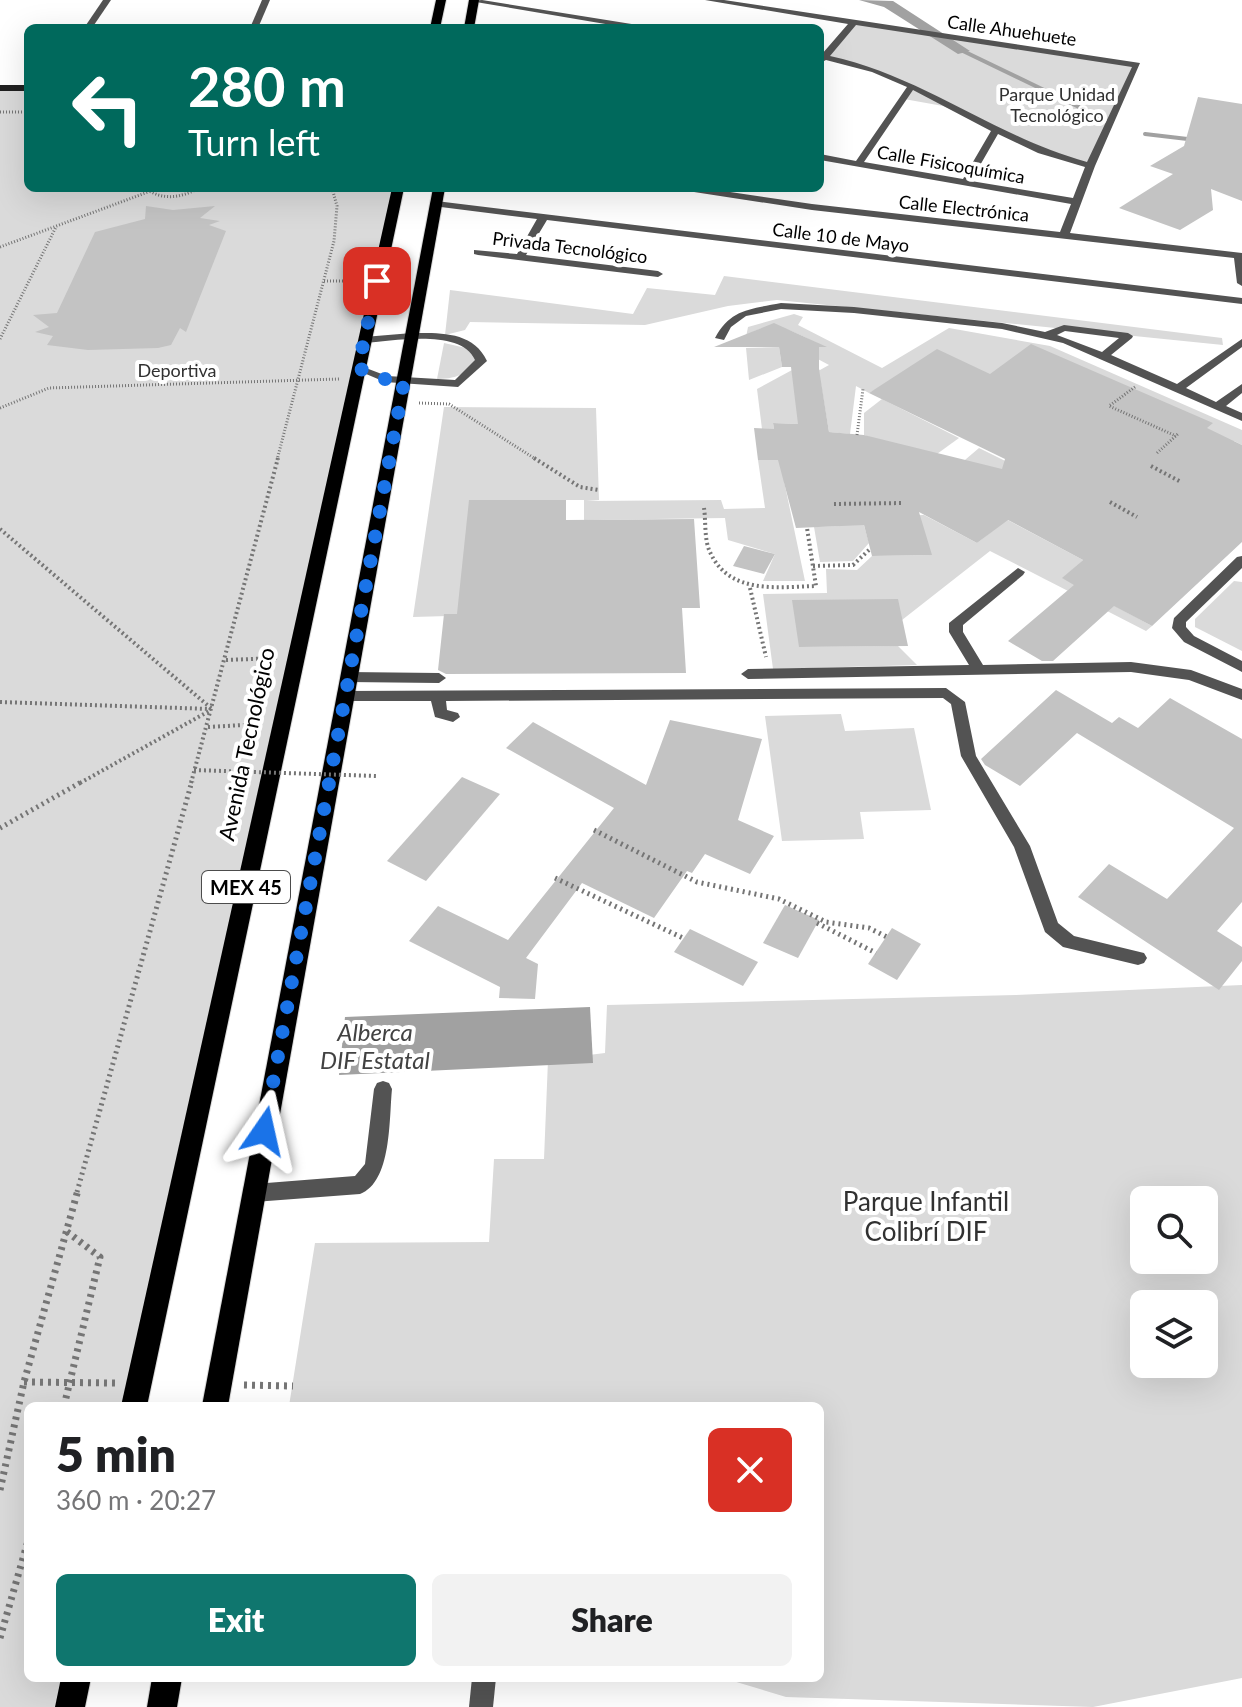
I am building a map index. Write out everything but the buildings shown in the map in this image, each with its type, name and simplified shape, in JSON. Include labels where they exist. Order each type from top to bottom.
[{"type":"main road","points":[[436,24],[441,0]]},
{"type":"main road","points":[[470,24],[474,0]]},
{"type":"main road","points":[[0,88],[24,88]]},
{"type":"main road","name":"Avenida Tecnológico","points":[[135,1402],[397,192]]},
{"type":"main road","name":"MEX 45","points":[[216,1402],[438,192]]},
{"type":"main road","points":[[70,1707],[75,1682]]},
{"type":"main road","points":[[162,1707],[166,1682]]},
{"type":"street","points":[[91,24],[107,0]]},
{"type":"street","points":[[256,24],[266,0]]},
{"type":"street","points":[[474,0],[620,24]]},
{"type":"street","name":"Calle Ahuehuete","points":[[709,0],[1137,67],[1090,166]]},
{"type":"street","points":[[824,56],[853,23]]},
{"type":"street","points":[[824,59],[913,85],[1035,149],[1090,166],[1064,235]]},
{"type":"street","points":[[858,164],[913,85]]},
{"type":"street","points":[[965,183],[997,129]]},
{"type":"street","name":"Calle Fisicoquímica","points":[[824,158],[1077,202]]},
{"type":"street","name":"Calle Electrónica","points":[[731,192],[1240,255]]},
{"type":"street","name":"Calle 10 de Mayo","points":[[436,204],[1242,301]]},
{"type":"street","points":[[520,257],[543,218]]},
{"type":"street","name":"Privada Tecnológico","points":[[478,252],[658,274]]},
{"type":"street","points":[[1240,255],[1242,283]]},
{"type":"street","points":[[720,338],[727,325],[743,314],[759,308],[781,306],[854,310],[1049,334],[1242,417]]},
{"type":"street","points":[[1049,334],[1064,328],[1128,336],[1103,356]]},
{"type":"street","points":[[357,373],[404,382],[458,384],[481,361],[477,351],[457,336],[364,340]]},
{"type":"street","points":[[1178,389],[1242,342]]},
{"type":"street","points":[[1218,406],[1242,387]]},
{"type":"street","points":[[1240,564],[1179,621],[1179,628],[1189,639],[1242,667]]},
{"type":"street","points":[[978,669],[956,632],[956,623],[1018,572]]},
{"type":"street","points":[[748,674],[1164,669],[1238,689]]},
{"type":"street","points":[[346,686],[439,678]]},
{"type":"street","points":[[346,686],[438,695],[946,693],[958,702],[969,756],[1022,846],[1051,927],[1069,942],[1138,958]]},
{"type":"street","points":[[438,695],[440,713],[453,717]]},
{"type":"street","points":[[253,1193],[360,1185],[374,1167],[383,1089]]},
{"type":"street","points":[[481,1707],[484,1682]]},
{"type":"path","points":[[0,112],[24,112]]},
{"type":"path","points":[[0,247],[142,192]]},
{"type":"path","points":[[154,192],[172,197],[187,192]]},
{"type":"path","points":[[0,1490],[24,1382],[208,727],[324,281],[337,206],[333,192]]},
{"type":"path","points":[[0,339],[57,226]]},
{"type":"path","points":[[324,281],[377,281]]},
{"type":"path","points":[[0,408],[49,388],[298,380],[357,373]]},
{"type":"path","points":[[1148,376],[1109,406],[1177,435],[1157,453]]},
{"type":"path","points":[[857,435],[863,389]]},
{"type":"path","points":[[400,403],[449,404],[580,487],[599,490]]},
{"type":"path","points":[[1151,466],[1181,482]]},
{"type":"path","points":[[1110,502],[1137,517]]},
{"type":"path","points":[[834,504],[903,503]]},
{"type":"path","points":[[704,508],[709,551],[719,565],[750,588],[816,586],[807,528]]},
{"type":"path","points":[[0,529],[212,709]]},
{"type":"path","points":[[813,566],[853,565],[870,549]]},
{"type":"path","points":[[750,588],[769,673]]},
{"type":"path","points":[[226,660],[295,658]]},
{"type":"path","points":[[0,702],[212,709]]},
{"type":"path","points":[[0,828],[212,709]]},
{"type":"path","points":[[208,727],[281,723]]},
{"type":"path","points":[[194,770],[376,776]]},
{"type":"path","points":[[594,830],[697,882],[779,899],[834,924],[869,928],[887,937]]},
{"type":"path","points":[[555,878],[683,938]]},
{"type":"path","points":[[817,923],[876,953]]},
{"type":"path","points":[[65,1402],[100,1257],[66,1231]]},
{"type":"path","points":[[24,1382],[139,1384]]},
{"type":"path","points":[[219,1385],[293,1386]]},
{"type":"path","points":[[0,1638],[24,1555]]},
{"type":"green space","name":"Parque Unidad Tecnológico","points":[[855,24],[1135,65],[1088,168],[943,106],[904,99],[911,88],[879,73],[826,56]]},
{"type":"green space","name":"Deportiva","points":[[0,88],[24,88],[24,192],[398,192],[132,1402],[24,1402],[24,1682],[70,1682],[65,1707],[0,1707]]},
{"type":"green space","points":[[724,276],[1222,338],[1223,345],[777,300],[728,306],[645,325],[470,322],[465,330],[445,335],[450,290],[633,314],[647,288],[715,295]]},
{"type":"green space","points":[[794,314],[803,317],[798,325],[882,368],[949,328],[1050,346],[1242,430],[1242,445],[1234,441],[1098,547],[952,471],[979,448],[1102,509],[889,382],[869,393],[856,386],[850,434],[829,432],[821,384],[798,424],[773,423],[774,429],[762,429],[757,389],[805,363],[820,370],[829,365],[814,357],[819,351],[817,343],[782,328],[764,328],[746,337],[748,327]]},
{"type":"green space","points":[[444,343],[466,348],[476,359],[460,375],[437,379]]},
{"type":"green space","points":[[779,347],[782,367],[749,380],[746,348]]},
{"type":"green space","points":[[882,399],[959,438],[930,459],[864,435],[864,413]]},
{"type":"green space","points":[[444,407],[596,408],[599,500],[586,501],[721,500],[724,509],[765,508],[758,460],[816,459],[919,473],[1083,560],[1063,578],[1152,626],[1146,631],[990,551],[902,620],[799,647],[898,646],[917,665],[773,669],[763,594],[827,593],[826,569],[857,570],[872,556],[931,555],[863,522],[869,543],[853,561],[820,562],[814,527],[840,526],[837,516],[924,515],[977,543],[1000,525],[784,481],[805,581],[763,581],[775,554],[728,540],[725,518],[584,520],[584,500],[470,500],[554,613],[413,617]]},
{"type":"green space","points":[[1234,581],[1242,582],[1242,651],[1195,627],[1195,619]]},
{"type":"green space","points":[[841,714],[845,731],[914,728],[931,810],[860,812],[864,839],[782,841],[765,716]]},
{"type":"green space","name":"Parque Infantil Colibrí DIF","points":[[1242,985],[1242,1678],[1093,1707],[786,1697],[736,1682],[824,1682],[824,1402],[290,1402],[315,1243],[489,1242],[494,1159],[544,1159],[548,1060],[605,1053],[607,1005],[1016,995]]},
{"type":"water","name":"Alberca DIF Estatal","points":[[590,1007],[593,1063],[339,1075],[345,1017]]},
{"type":"waterway","points":[[866,0],[888,4],[963,51]]},
{"type":"waterway","points":[[963,51],[1079,107]]},
{"type":"waterway","points":[[1145,134],[1196,140]]},
{"type":"route","points":[[264,1131],[404,382],[385,379],[358,368],[377,281]]}]
